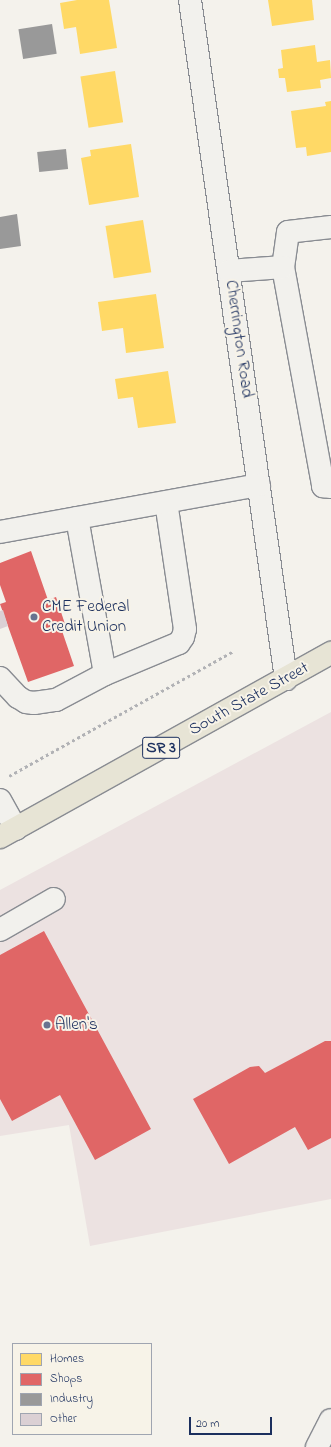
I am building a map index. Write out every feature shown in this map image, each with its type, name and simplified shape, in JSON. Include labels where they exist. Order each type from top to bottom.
[{"type":"main road","name":"South State Street","points":[[8,833],[331,653]]},
{"type":"street","name":"Cherrington Road","points":[[190,0],[286,679]]},
{"type":"street","points":[[331,227],[288,232],[283,267],[323,486],[331,487]]},
{"type":"street","points":[[229,271],[283,267]]},
{"type":"street","points":[[0,532],[259,485]]},
{"type":"street","points":[[0,678],[18,697],[26,702],[34,703],[56,700],[105,674],[179,644],[183,638],[184,629],[166,502]]},
{"type":"street","points":[[78,518],[105,674]]},
{"type":"street","points":[[0,800],[8,833]]},
{"type":"street","points":[[0,930],[54,899]]},
{"type":"street","points":[[317,1447],[330,1420]]},
{"type":"path","points":[[7,777],[234,651]]},
{"type":"shaded area","points":[[331,712],[331,1199],[90,1246],[69,1125],[0,1136],[0,890]]},
{"type":"building: Homes","points":[[77,0],[109,0],[117,48],[80,54],[76,27],[64,29],[60,3]]},
{"type":"building: Homes","points":[[268,0],[312,0],[314,20],[272,26]]},
{"type":"building: Homes","points":[[315,45],[317,62],[330,60],[331,78],[320,80],[321,88],[287,92],[285,78],[279,78],[278,69],[283,68],[281,50]]},
{"type":"building: Homes","points":[[115,71],[123,122],[89,128],[80,76]]},
{"type":"building: Homes","points":[[331,101],[331,152],[307,156],[306,147],[296,148],[291,111],[326,106],[325,102]]},
{"type":"building: Homes","points":[[131,144],[139,197],[89,205],[81,158],[91,156],[90,150]]},
{"type":"building: Homes","points":[[143,220],[151,272],[114,278],[105,226]]},
{"type":"building: Homes","points":[[156,294],[164,348],[126,353],[123,328],[102,331],[98,302]]},
{"type":"building: Homes","points":[[168,371],[176,423],[138,428],[133,397],[118,399],[115,379]]},
{"type":"building: Shops","name":"CME Federal Credit Union","points":[[31,551],[48,600],[56,597],[65,624],[60,625],[74,666],[28,682],[0,604],[6,602],[0,585],[0,563]]},
{"type":"building: Shops","name":"Allen's","points":[[44,931],[151,1129],[95,1160],[60,1095],[12,1121],[0,1099],[0,955]]},
{"type":"building: Shops","points":[[325,1041],[331,1041],[331,1138],[308,1150],[295,1127],[229,1164],[193,1099],[250,1067],[259,1066],[265,1073]]},
{"type":"building: Industry","points":[[52,24],[57,54],[23,59],[18,29]]},
{"type":"building: Industry","points":[[66,149],[68,169],[39,172],[37,152]]},
{"type":"building: Industry","points":[[17,214],[21,246],[0,249],[0,217]]},
{"type":"building: Other","points":[[3,610],[8,626],[0,629],[0,611]]},
{"type":"place","name":"CME Federal Credit Union","points":[[34,617]]},
{"type":"place","name":"Allen's","points":[[47,1025]]}]
